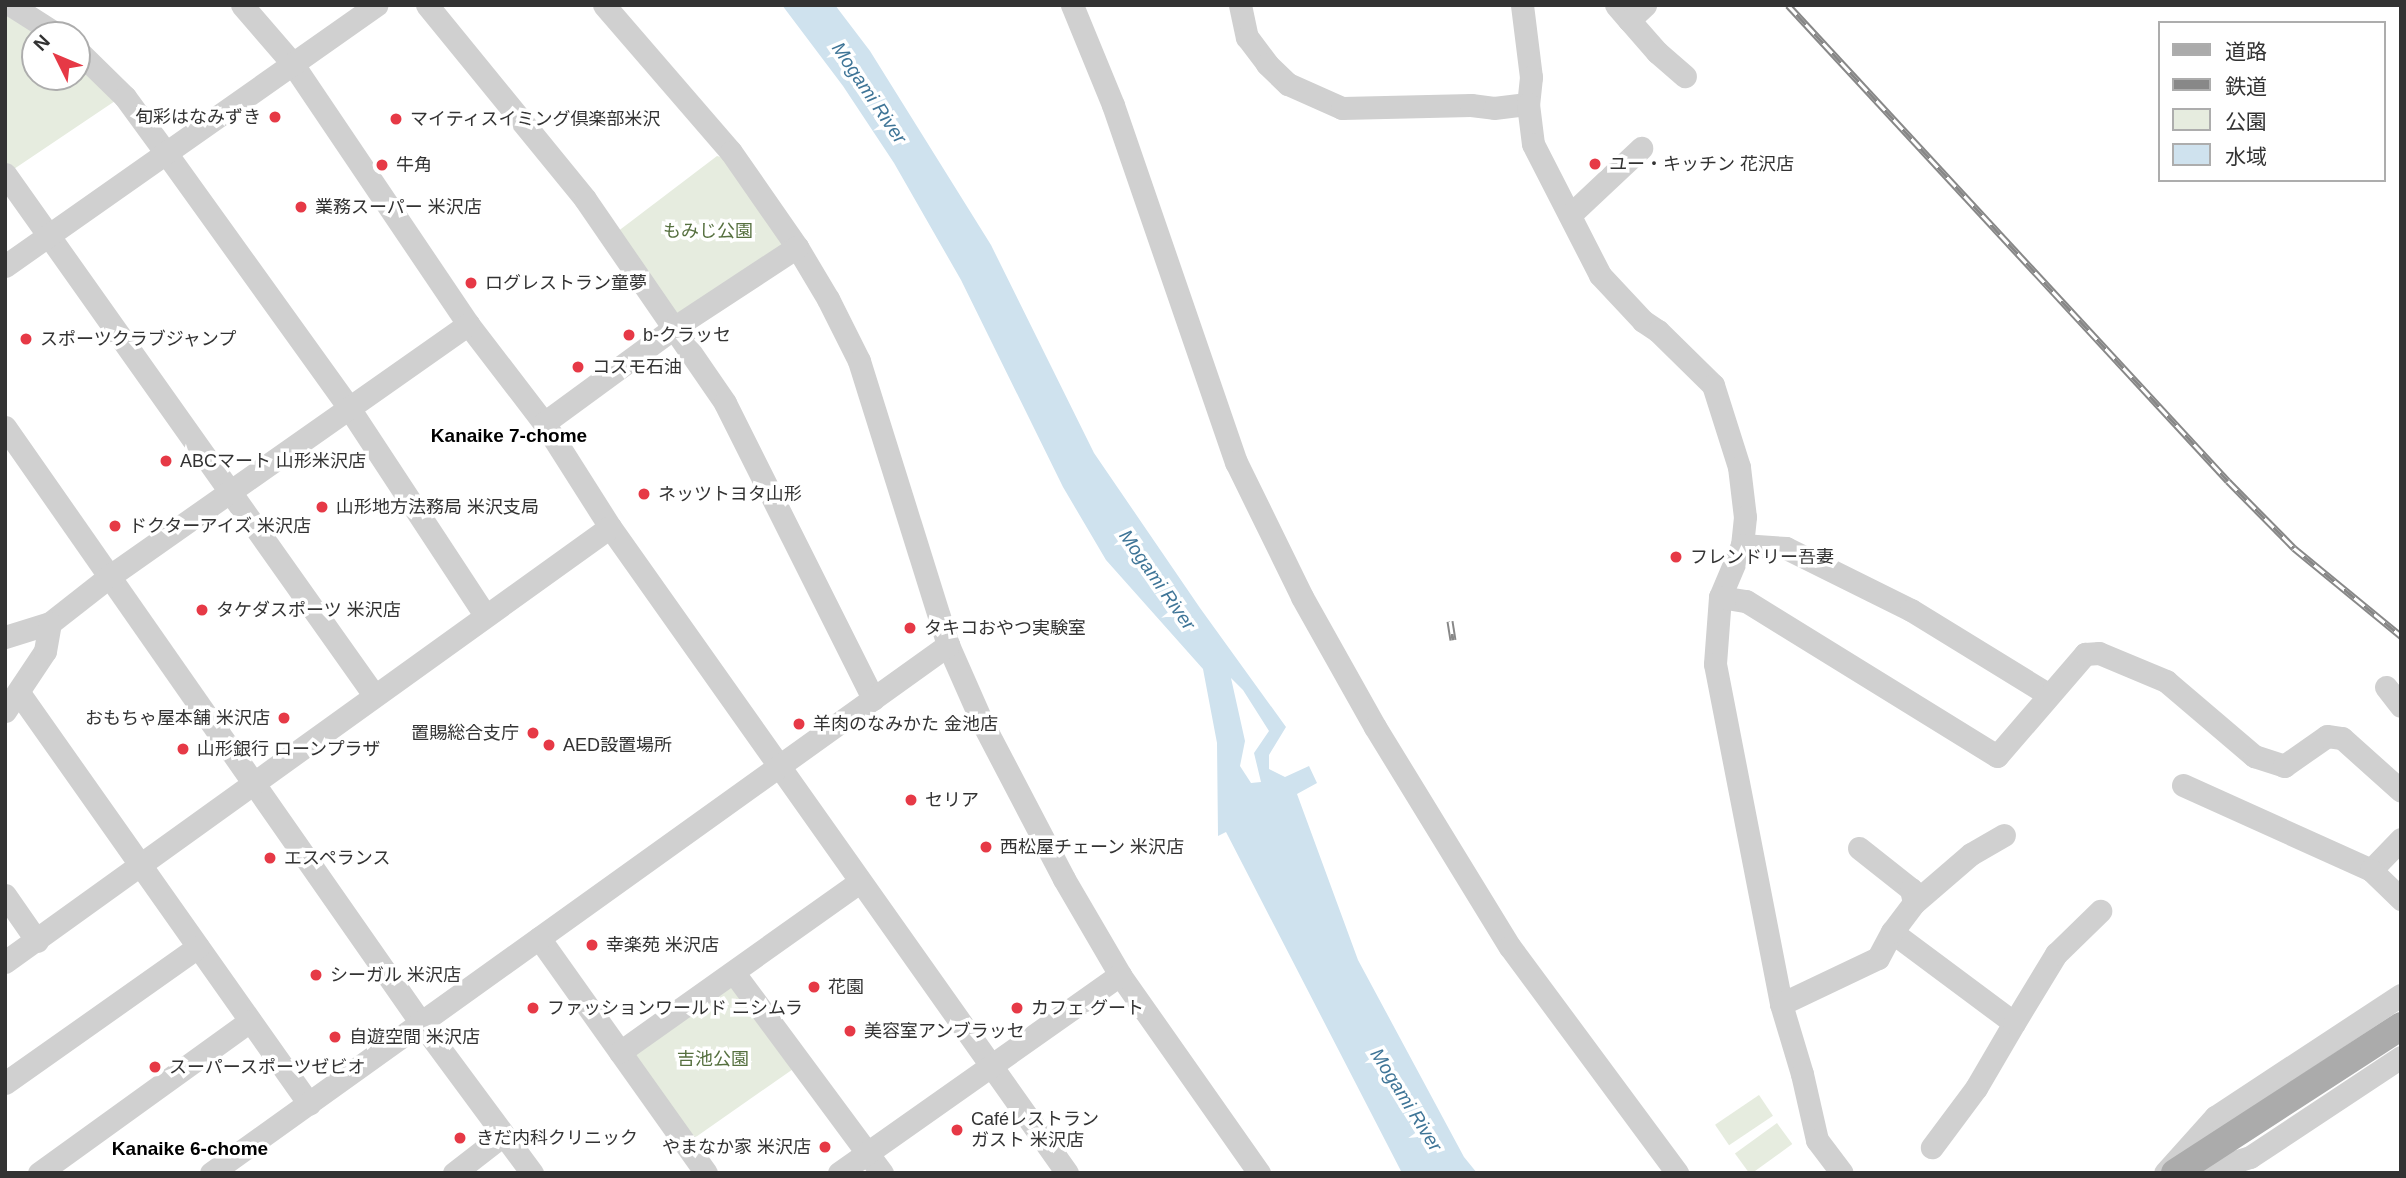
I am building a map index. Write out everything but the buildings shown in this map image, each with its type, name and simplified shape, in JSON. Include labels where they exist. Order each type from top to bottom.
[{"type":"main road","points":[[2175,1173],[2401,1026]]},
{"type":"street","points":[[11,5],[36,21]]},
{"type":"street","points":[[242,5],[292,63],[468,324],[544,423],[610,527],[778,768],[1067,1173]]},
{"type":"street","points":[[5,266],[376,5]]},
{"type":"street","points":[[427,5],[585,199],[675,327],[724,403],[873,699]]},
{"type":"street","points":[[604,5],[731,152],[797,247],[859,361],[948,645],[982,722],[1064,879],[1120,975],[1259,1173]]},
{"type":"street","points":[[1072,5],[1113,105],[1236,462],[1302,597],[1375,727],[1510,947],[1677,1173]]},
{"type":"street","points":[[1240,5],[1247,37],[1267,64],[1288,84],[1342,108],[1471,105],[1494,108],[1528,104]]},
{"type":"street","points":[[1522,5],[1531,77],[1528,104],[1533,144],[1600,275],[1643,321],[1658,331],[1713,385],[1739,467],[1745,517],[1742,545],[1720,597],[1715,664],[1781,1004],[1802,1074],[1817,1140],[1842,1173]]},
{"type":"street","points":[[1630,10],[1657,52],[1685,76]]},
{"type":"street","points":[[91,64],[125,97],[349,408],[485,615]]},
{"type":"street","points":[[1570,215],[1641,148]]},
{"type":"street","points":[[5,174],[374,695]]},
{"type":"street","points":[[544,423],[675,327],[797,247]]},
{"type":"street","points":[[5,636],[50,623],[110,576],[468,324]]},
{"type":"street","points":[[5,427],[421,1023],[532,1173]]},
{"type":"street","points":[[5,962],[610,527]]},
{"type":"street","points":[[1742,545],[1786,548],[1911,610],[2049,695]]},
{"type":"street","points":[[1720,597],[1746,601],[1997,756],[2085,654],[2099,653],[2166,681],[2254,756],[2284,766],[2327,736],[2343,738],[2401,791]]},
{"type":"street","points":[[50,623],[45,652],[12,702],[140,865],[309,1104]]},
{"type":"street","points":[[211,1173],[238,1165],[309,1104],[948,645]]},
{"type":"street","points":[[2386,687],[2401,706]]},
{"type":"street","points":[[2183,785],[2371,870],[2401,899]]},
{"type":"street","points":[[1781,1004],[1878,958],[1892,932],[1914,904],[1971,853],[2004,835]]},
{"type":"street","points":[[2371,870],[2401,839]]},
{"type":"street","points":[[1859,848],[1912,889],[1914,904]]},
{"type":"street","points":[[620,1052],[859,882]]},
{"type":"street","points":[[5,895],[37,941]]},
{"type":"street","points":[[1932,1147],[1976,1088],[2056,954],[2100,911]]},
{"type":"street","points":[[1892,932],[2014,1023]]},
{"type":"street","points":[[539,938],[706,1173]]},
{"type":"street","points":[[5,1083],[198,947]]},
{"type":"street","points":[[734,973],[882,1173]]},
{"type":"street","points":[[839,1173],[1120,975]]},
{"type":"street","points":[[2165,1173],[2215,1117],[2401,995]]},
{"type":"street","points":[[39,1173],[250,1021]]},
{"type":"street","points":[[2199,1173],[2250,1157],[2401,1058]]},
{"type":"street","points":[[454,1173],[503,1135]]},
{"type":"green space","points":[[5,13],[21,22],[21,91],[91,91],[91,75],[115,101],[11,171],[5,162]]},
{"type":"green space","name":"もみじ公園","points":[[717,156],[725,158],[782,236],[782,248],[677,318],[617,232]]},
{"type":"green space","name":"吉池公園","points":[[735,979],[796,1067],[689,1142],[628,1054]]},
{"type":"green space","points":[[1759,1095],[1773,1116],[1729,1145],[1715,1125]]},
{"type":"green space","points":[[1777,1123],[1792,1144],[1752,1173],[1749,1173],[1735,1154]]},
{"type":"water","name":"Mogami River","points":[[782,5],[835,5],[870,51],[991,245],[1094,453],[1200,608],[1286,727],[1269,755],[1269,769],[1285,777],[1309,766],[1317,783],[1297,794],[1358,960],[1464,1157],[1477,1173],[1402,1173],[1226,832],[1218,836],[1217,743],[1203,669],[1106,560],[1063,487],[961,280],[894,163],[843,86]],"holes":[[[1231,678],[1243,690],[1269,731],[1254,753],[1261,782],[1251,783],[1240,766],[1245,741]]]},
{"type":"railway","points":[[1788,5],[2228,481],[2294,548],[2401,636]]},
{"type":"railway","points":[[1450,621],[1453,640]]},
{"type":"place","name":"旬彩はなみずき","points":[[275,117]]},
{"type":"place","name":"マイティスイミング倶楽部米沢","points":[[396,119]]},
{"type":"place","name":"ユー・キッチン 花沢店","points":[[1595,164]]},
{"type":"place","name":"牛角","points":[[382,165]]},
{"type":"place","name":"業務スーパー 米沢店","points":[[301,207]]},
{"type":"place","name":"ログレストラン童夢","points":[[471,283]]},
{"type":"place","name":"b-クラッセ","points":[[629,335]]},
{"type":"place","name":"スポーツクラブジャンプ","points":[[26,339]]},
{"type":"place","name":"コスモ石油","points":[[578,367]]},
{"type":"place","name":"ABCマート 山形米沢店","points":[[166,461]]},
{"type":"place","name":"ネッツトヨタ山形","points":[[644,494]]},
{"type":"place","name":"山形地方法務局 米沢支局","points":[[322,507]]},
{"type":"place","name":"ドクターアイズ 米沢店","points":[[115,526]]},
{"type":"place","name":"フレンドリー吾妻","points":[[1676,557]]},
{"type":"place","name":"タケダスポーツ 米沢店","points":[[202,610]]},
{"type":"place","name":"タキコおやつ実験室","points":[[910,628]]},
{"type":"place","name":"おもちゃ屋本舗 米沢店","points":[[284,718]]},
{"type":"place","name":"羊肉のなみかた 金池店","points":[[799,724]]},
{"type":"place","name":"置賜総合支庁","points":[[533,733]]},
{"type":"place","name":"AED設置場所","points":[[549,745]]},
{"type":"place","name":"山形銀行 ローンプラザ","points":[[183,749]]},
{"type":"place","name":"セリア","points":[[911,800]]},
{"type":"place","name":"西松屋チェーン 米沢店","points":[[986,847]]},
{"type":"place","name":"エスペランス","points":[[270,858]]},
{"type":"place","name":"幸楽苑 米沢店","points":[[592,945]]},
{"type":"place","name":"シーガル 米沢店","points":[[316,975]]},
{"type":"place","name":"花園","points":[[814,987]]},
{"type":"place","name":"ファッションワールド ニシムラ","points":[[533,1008]]},
{"type":"place","name":"カフェ グート","points":[[1017,1008]]},
{"type":"place","name":"美容室アンブラッセ","points":[[850,1031]]},
{"type":"place","name":"自遊空間 米沢店","points":[[335,1037]]},
{"type":"place","name":"スーパースポーツゼビオ","points":[[155,1067]]},
{"type":"place","name":"Caféレストラン ガスト 米沢店","points":[[957,1130]]},
{"type":"place","name":"きだ内科クリニック","points":[[460,1138]]},
{"type":"place","name":"やまなか家 米沢店","points":[[825,1147]]},
{"type":"district","name":"Kanaike 7-chome","points":[[509,436]]},
{"type":"district","name":"Kanaike 6-chome","points":[[190,1149]]}]
